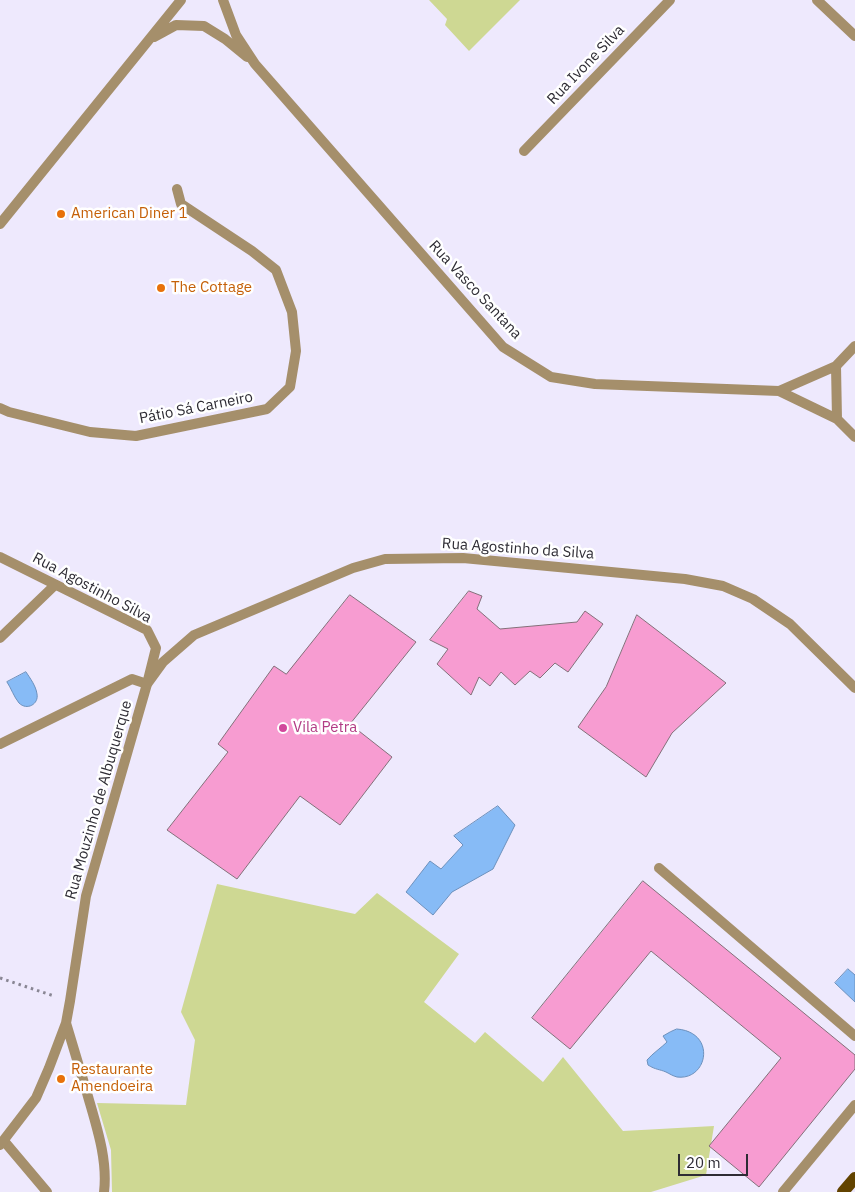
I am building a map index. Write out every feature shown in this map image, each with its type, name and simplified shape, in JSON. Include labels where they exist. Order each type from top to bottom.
[{"type":"main road","points":[[843,1192],[855,1178]]},
{"type":"street","points":[[0,224],[181,0]]},
{"type":"street","name":"Rua Vasco Santana","points":[[223,0],[236,34],[255,64],[503,347],[551,377],[586,383],[779,391],[837,420],[855,437]]},
{"type":"street","name":"Rua Ivone Silva","points":[[524,151],[670,0]]},
{"type":"street","points":[[817,0],[855,36]]},
{"type":"street","name":"Rua Vasco Santana","points":[[149,39],[176,25],[204,26],[225,39],[255,64]]},
{"type":"street","name":"Pátio Sá Carneiro","points":[[0,408],[9,412],[90,432],[136,436],[268,409],[290,387],[296,351],[292,312],[276,270],[252,251],[181,204],[177,189]]},
{"type":"street","points":[[779,391],[836,366],[855,346]]},
{"type":"street","points":[[836,366],[837,420]]},
{"type":"street","name":"Rua Agostinho Silva","points":[[0,557],[147,630],[156,648],[147,684]]},
{"type":"street","name":"Rua Agostinho da Silva","points":[[147,684],[163,662],[194,635],[353,568],[385,559],[463,558],[685,579],[723,586],[753,599],[790,624],[855,688]]},
{"type":"street","points":[[0,638],[55,585]]},
{"type":"street","points":[[0,744],[132,679],[147,684]]},
{"type":"street","name":"Rua Mouzinho de Albuquerque","points":[[2,1143],[36,1098],[50,1068],[66,1023],[86,896],[147,684]]},
{"type":"street","points":[[659,868],[855,1036]]},
{"type":"street","points":[[66,1023],[92,1110],[101,1148],[105,1179],[104,1192]]},
{"type":"street","points":[[783,1192],[855,1105]]},
{"type":"street","points":[[2,1143],[47,1192]]},
{"type":"path","points":[[0,978],[70,1001]]},
{"type":"green space","points":[[429,0],[520,0],[469,51],[445,25],[447,19]]},
{"type":"green space","points":[[217,884],[355,914],[377,893],[459,954],[424,1002],[475,1043],[485,1032],[543,1082],[563,1057],[623,1131],[714,1126],[706,1175],[651,1192],[112,1192],[111,1150],[97,1103],[186,1105],[195,1040],[181,1012]]},
{"type":"water","points":[[26,672],[37,694],[36,701],[29,706],[19,703],[7,682]]},
{"type":"water","points":[[498,806],[515,825],[493,869],[452,892],[433,915],[406,892],[430,861],[441,869],[463,845],[454,836]]},
{"type":"water","points":[[848,969],[855,975],[855,1002],[835,983]]},
{"type":"water","points":[[677,1029],[690,1032],[698,1038],[703,1047],[704,1056],[701,1064],[696,1072],[688,1076],[677,1077],[648,1065],[647,1060],[667,1042],[663,1036]]},
{"type":"building","points":[[469,591],[482,596],[477,609],[500,629],[577,622],[585,611],[603,624],[568,672],[555,663],[540,678],[530,671],[515,685],[501,672],[490,686],[479,677],[471,695],[437,664],[448,649],[430,640]]},
{"type":"building","points":[[350,595],[416,642],[350,724],[392,757],[340,825],[300,796],[237,879],[167,830],[228,752],[218,744],[274,666],[286,674]]},
{"type":"building","points":[[637,615],[726,683],[672,733],[646,777],[578,727],[606,687]]},
{"type":"building","points":[[643,881],[855,1055],[855,1069],[759,1187],[709,1146],[781,1058],[651,951],[570,1049],[532,1018]]},
{"type":"place","name":"American Diner 1","points":[[61,214]]},
{"type":"place","name":"The Cottage","points":[[161,288]]},
{"type":"place","name":"Vila Petra","points":[[283,728]]},
{"type":"place","name":"Restaurante Amendoeira","points":[[61,1079]]}]
